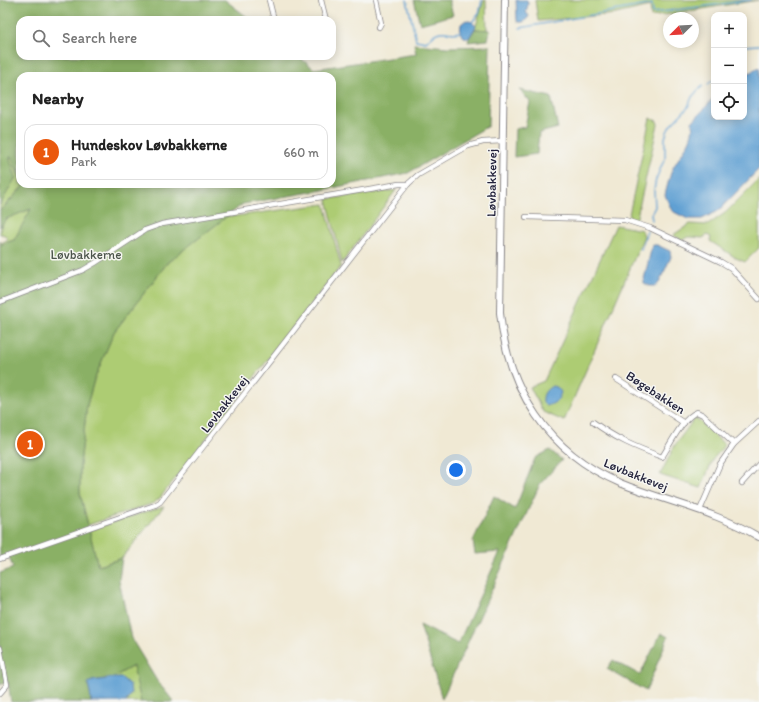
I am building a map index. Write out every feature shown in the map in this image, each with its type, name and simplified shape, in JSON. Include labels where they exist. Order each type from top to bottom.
[{"type":"street","points":[[269,0],[273,16]]},
{"type":"street","points":[[321,0],[325,16]]},
{"type":"street","points":[[376,0],[381,23],[379,27]]},
{"type":"street","name":"Løvbakkevej","points":[[505,0],[500,313],[502,333],[508,357],[521,391],[531,409],[553,437],[582,462],[598,472],[621,483],[700,510],[742,527],[759,537]]},
{"type":"street","name":"Løvbakkevej","points":[[0,559],[156,505],[160,502],[408,184],[418,175],[468,146],[483,142],[503,141]]},
{"type":"street","points":[[0,302],[83,270],[145,230],[162,224],[399,184],[408,184]]},
{"type":"street","points":[[526,217],[625,220],[637,223],[670,237],[731,268],[759,299]]},
{"type":"street","name":"Bøgebakken","points":[[616,379],[684,423]]},
{"type":"street","name":"Bøgebakken","points":[[593,422],[611,435],[635,447],[662,457],[684,423],[694,413],[700,413],[734,444]]},
{"type":"street","points":[[700,510],[720,464],[734,444],[758,424]]},
{"type":"street","points":[[742,483],[759,464]]},
{"type":"street","points":[[0,648],[7,685],[0,693]]},
{"type":"green space","name":"Løvbakkerne","points":[[0,0],[225,0],[246,16],[16,16],[16,60],[303,60],[314,69],[416,54],[414,44],[448,47],[490,46],[488,126],[408,173],[336,187],[336,72],[16,72],[16,168],[11,156],[10,160],[16,177],[0,205]]},
{"type":"green space","points":[[414,0],[449,0],[453,15],[420,24]]},
{"type":"green space","points":[[484,0],[486,0],[487,30],[475,29]]},
{"type":"green space","points":[[535,0],[759,0],[683,12],[663,12],[663,15],[651,17],[650,6],[616,14],[538,21]]},
{"type":"green space","points":[[475,29],[490,30],[488,40],[468,42]]},
{"type":"green space","points":[[520,90],[551,97],[558,128],[539,133],[537,154],[514,157],[515,129],[525,127],[530,102]]},
{"type":"green space","points":[[650,118],[657,121],[658,124],[636,221],[628,219]]},
{"type":"green space","points":[[12,155],[16,166],[16,188],[21,188],[0,211],[0,205],[10,158]]},
{"type":"green space","points":[[759,179],[759,248],[745,262],[736,258],[710,241],[711,237],[707,235],[703,238],[688,237],[682,240],[673,235],[690,224],[708,225],[725,213]]},
{"type":"green space","name":"Løvbakkerne","points":[[22,188],[332,188],[243,204],[168,262],[114,332],[94,380],[87,405],[80,465],[80,493],[98,566],[122,558],[119,580],[131,638],[157,681],[174,702],[141,702],[133,666],[112,678],[92,681],[89,683],[91,702],[11,702],[8,682],[0,685],[0,573],[13,568],[9,557],[0,560],[0,245],[14,240],[31,209],[6,219],[0,227],[0,211]]},
{"type":"green space","points":[[396,190],[342,263],[327,199]]},
{"type":"green space","points":[[325,204],[341,266],[160,498],[154,503],[88,525],[80,493],[80,465],[87,405],[94,380],[114,332],[168,262],[227,216]]},
{"type":"green space","points":[[32,209],[14,240],[0,245],[0,240],[1,243],[7,240],[6,236],[0,234],[3,223],[6,219]]},
{"type":"green space","points":[[616,225],[642,230],[644,236],[564,421],[543,412],[530,387],[544,381]]},
{"type":"green space","points":[[694,419],[697,419],[725,445],[713,459],[701,488],[660,475],[675,445]]},
{"type":"green space","points":[[550,450],[562,460],[540,484],[442,699],[420,625],[458,644],[500,552],[475,554],[473,541],[494,496],[515,509],[535,458]]},
{"type":"green space","points":[[164,506],[122,558],[98,566],[89,530]]},
{"type":"green space","points":[[661,633],[668,637],[646,691],[607,669],[613,660],[640,675]]},
{"type":"green space","points":[[133,666],[141,702],[126,702],[131,693],[112,678]]},
{"type":"water","points":[[516,0],[527,0],[528,4],[526,12],[529,16],[525,21],[517,21]]},
{"type":"water","points":[[466,20],[472,22],[476,26],[469,38],[464,37],[460,33],[461,24]]},
{"type":"water","points":[[759,68],[759,169],[718,211],[702,219],[688,219],[672,211],[665,195],[672,170],[692,135],[692,122],[711,101],[711,120],[747,120],[747,74]]},
{"type":"water","points":[[654,245],[670,251],[671,257],[659,283],[655,286],[650,286],[644,283],[644,279],[652,246]]},
{"type":"water","points":[[552,386],[557,387],[561,392],[556,402],[546,406],[543,403],[544,395]]},
{"type":"water","points":[[112,678],[122,678],[130,685],[131,693],[126,702],[91,702],[88,683]]},
{"type":"waterway","points":[[407,0],[416,40],[426,42],[434,34],[440,32],[460,32]]},
{"type":"waterway","points":[[472,22],[479,14],[482,0]]},
{"type":"waterway","points":[[520,28],[652,4],[653,13],[751,0]]},
{"type":"waterway","points":[[747,46],[759,45]]},
{"type":"waterway","points":[[652,220],[651,214],[655,207],[654,190],[656,179],[665,158],[665,138],[667,132],[670,126],[688,107],[692,97],[703,86]]},
{"type":"waterway","points":[[641,249],[647,231]]},
{"type":"place","name":"Hundeskov Løvbakkerne","points":[[30,444]]}]
